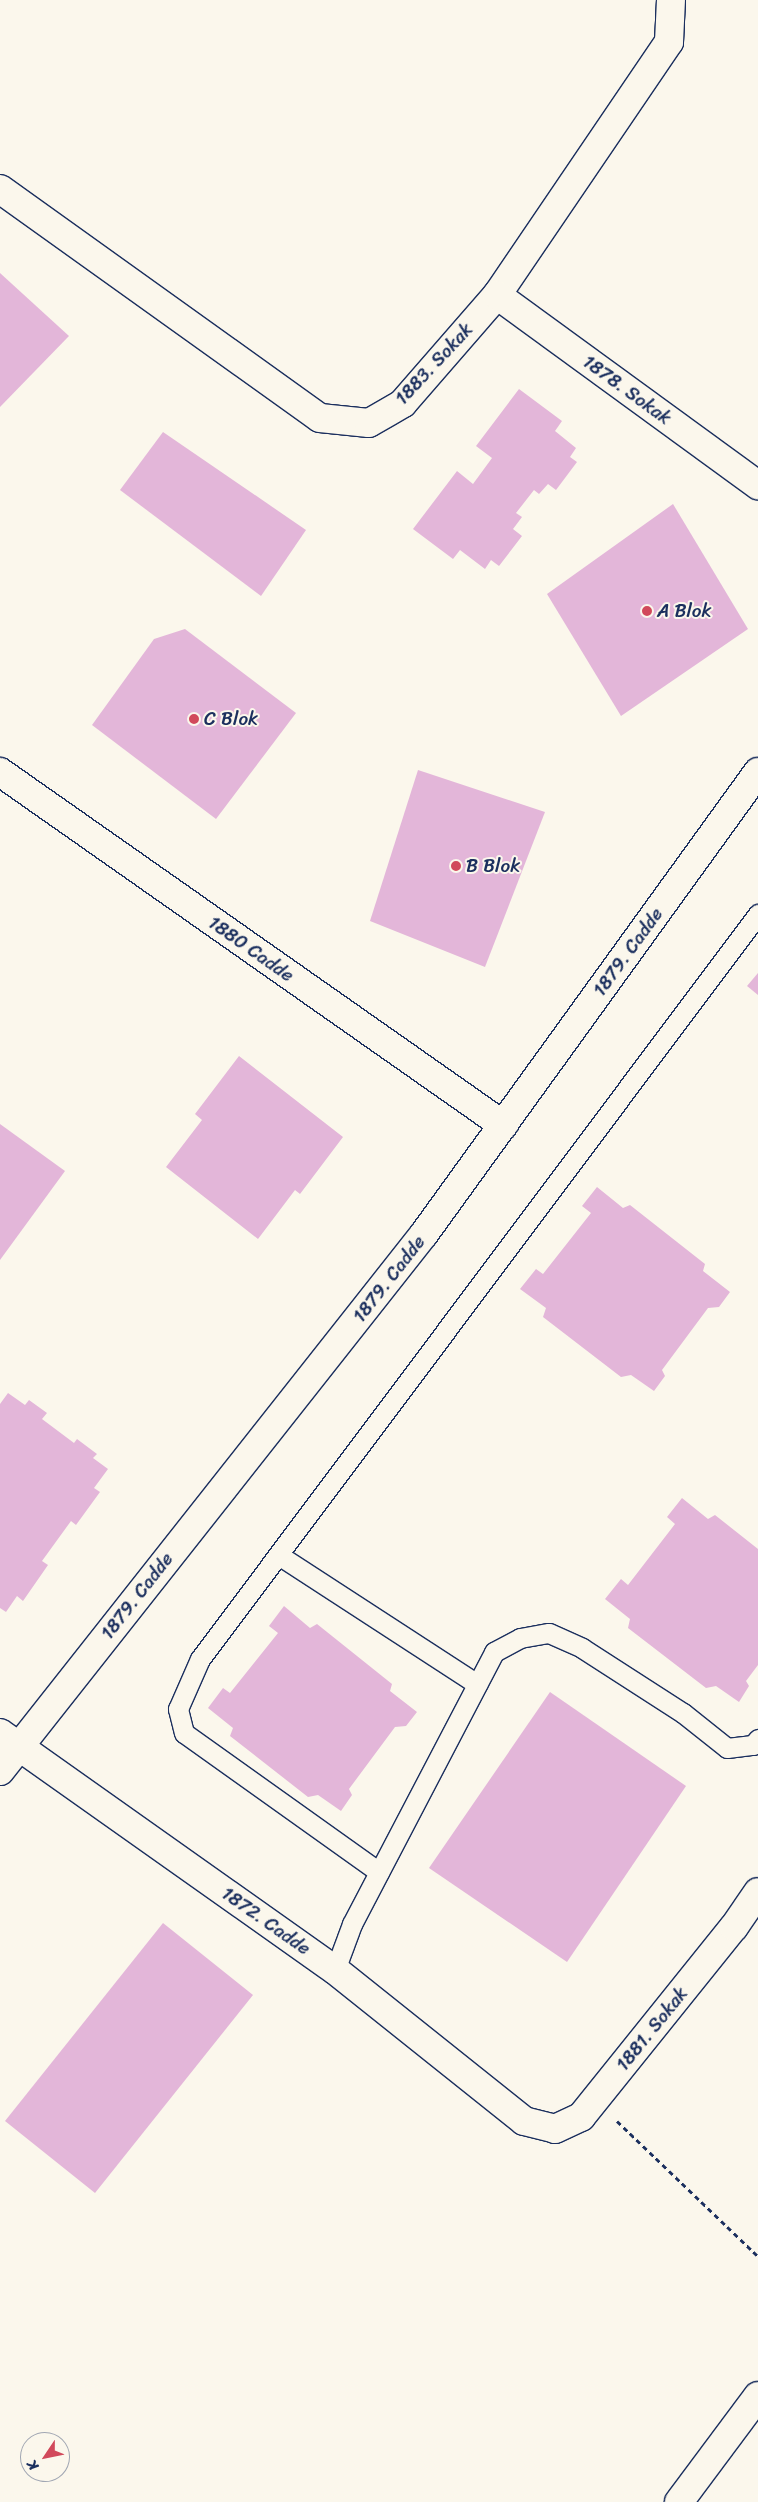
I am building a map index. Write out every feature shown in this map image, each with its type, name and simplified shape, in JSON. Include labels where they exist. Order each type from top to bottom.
[{"type":"street","name":"1883. Sokak","points":[[0,189],[320,418],[369,424],[404,403],[497,295],[670,42],[672,0]]},
{"type":"street","name":"1878. Sokak","points":[[497,295],[758,485]]},
{"type":"street","name":"1880 Cadde","points":[[0,772],[503,1125]]},
{"type":"street","name":"1879. Cadde","points":[[0,1771],[9,1740],[424,1234],[758,772]]},
{"type":"street","name":"1872. Cadde","points":[[9,1740],[334,1970],[524,2120]]},
{"type":"street","name":"1881. Sokak","points":[[524,2120],[555,2129],[581,2117],[758,1892]]},
{"type":"street","points":[[679,2502],[758,2396]]},
{"type":"lane","points":[[379,1872],[184,1734],[178,1709],[200,1659],[280,1556],[758,914]]},
{"type":"lane","points":[[280,1556],[477,1684]]},
{"type":"lane","points":[[334,1970],[352,1924],[494,1652],[520,1638],[549,1633],[582,1648],[683,1713],[727,1748],[753,1744],[758,1739]]},
{"type":"path","points":[[595,2100],[758,2256]]},
{"type":"building","points":[[0,273],[69,336],[0,407]]},
{"type":"building","points":[[519,389],[562,421],[555,431],[576,448],[570,457],[577,462],[556,490],[548,484],[539,494],[534,490],[516,513],[522,517],[513,529],[522,536],[499,566],[491,560],[485,569],[460,550],[453,559],[413,529],[457,471],[473,484],[492,458],[476,446]]},
{"type":"building","points":[[163,432],[306,530],[261,596],[120,490]]},
{"type":"building","name":"A Blok","points":[[673,504],[748,629],[621,716],[547,594]]},
{"type":"building","name":"C Blok","points":[[185,629],[296,713],[216,819],[92,725],[154,639]]},
{"type":"building","name":"B Blok","points":[[418,770],[545,812],[485,967],[370,921]]},
{"type":"building","points":[[758,973],[758,995],[747,986]]},
{"type":"building","points":[[239,1056],[343,1137],[300,1194],[295,1190],[258,1239],[166,1167],[202,1120],[195,1114]]},
{"type":"building","points":[[0,1124],[65,1171],[0,1260]]},
{"type":"building","points":[[597,1187],[623,1208],[630,1205],[705,1264],[703,1271],[730,1292],[719,1307],[708,1308],[662,1370],[665,1376],[654,1391],[631,1375],[621,1377],[543,1317],[546,1308],[520,1289],[536,1269],[543,1274],[591,1213],[582,1206]]},
{"type":"building","points":[[8,1393],[25,1405],[29,1400],[47,1413],[42,1419],[74,1443],[77,1439],[97,1454],[93,1458],[108,1469],[94,1488],[100,1492],[76,1525],[71,1521],[42,1561],[48,1565],[23,1601],[17,1596],[6,1612],[0,1608],[0,1404]]},
{"type":"building","points":[[682,1498],[708,1519],[715,1515],[758,1549],[758,1665],[746,1681],[749,1686],[739,1702],[716,1686],[706,1688],[628,1628],[630,1619],[605,1599],[621,1579],[628,1585],[675,1524],[667,1517]]},
{"type":"building","points":[[284,1606],[310,1628],[317,1624],[392,1684],[390,1691],[417,1712],[406,1726],[395,1727],[349,1789],[352,1795],[341,1811],[318,1795],[308,1797],[230,1736],[233,1728],[208,1708],[223,1688],[230,1693],[278,1633],[269,1626]]},
{"type":"building","points":[[550,1692],[686,1786],[567,1962],[429,1868]]},
{"type":"building","points":[[163,1923],[253,1995],[95,2193],[5,2121]]},
{"type":"place","name":"A Blok","points":[[647,611]]},
{"type":"place","name":"C Blok","points":[[194,719]]},
{"type":"place","name":"B Blok","points":[[456,866]]}]
